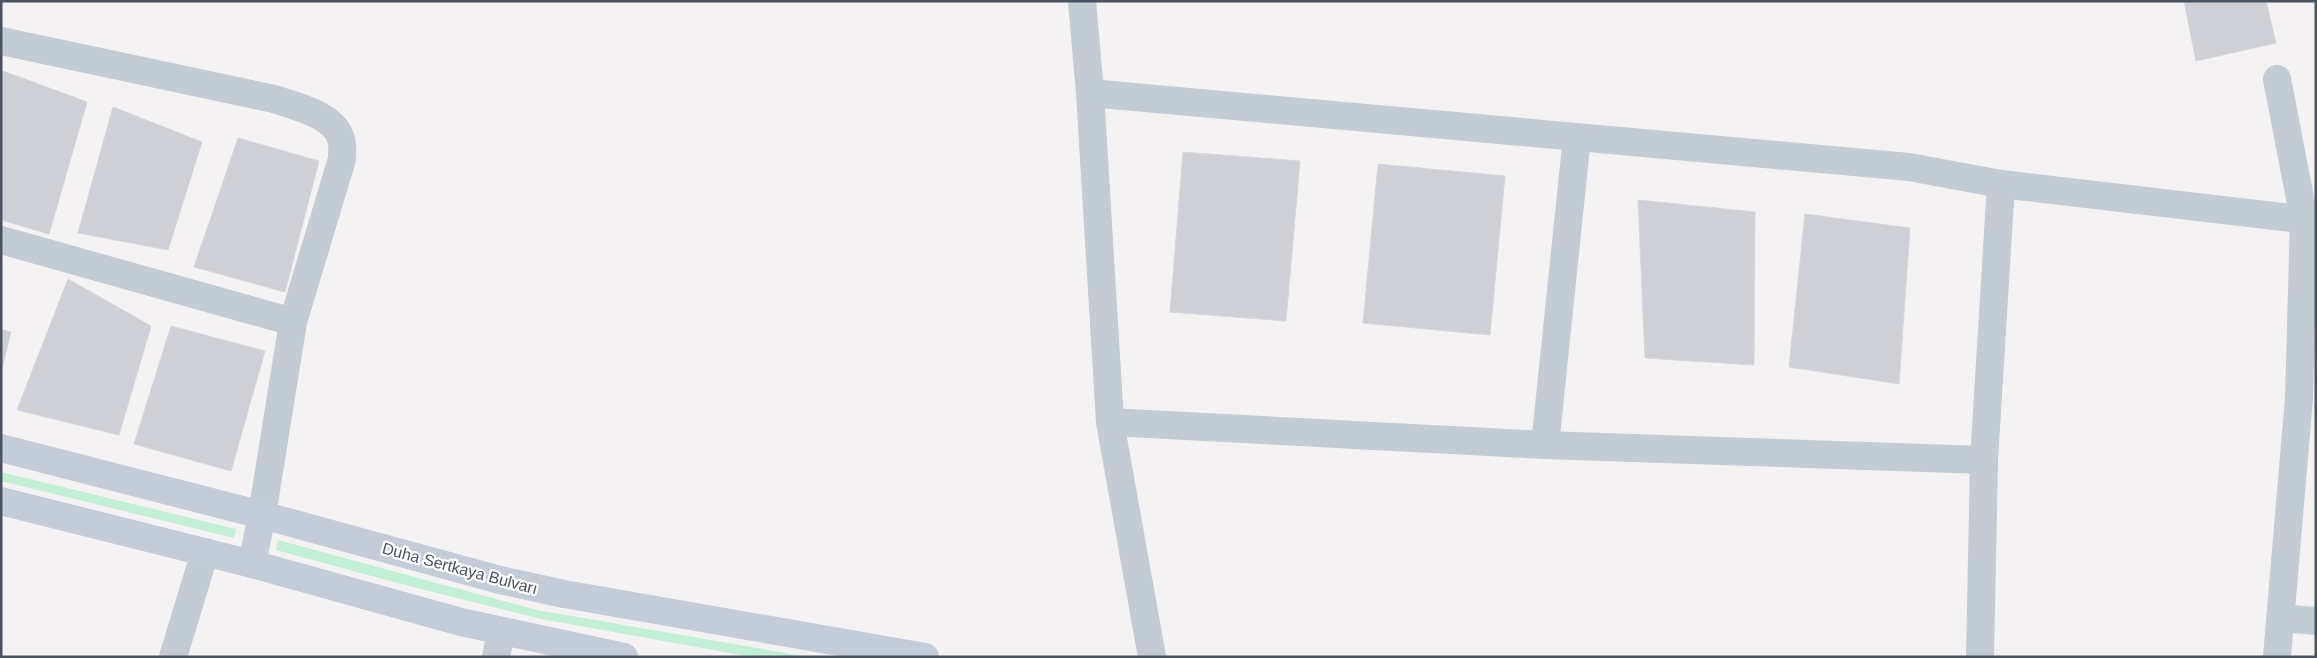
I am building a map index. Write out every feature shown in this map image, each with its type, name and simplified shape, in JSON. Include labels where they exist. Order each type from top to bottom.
[{"type":"main road","name":"Duha Sertkaya Bulvarı","points":[[1,448],[262,515],[500,580],[564,594],[870,652],[925,657]]},
{"type":"main road","points":[[1,501],[252,564],[498,644],[624,657]]},
{"type":"main road","points":[[252,564],[262,515]]},
{"type":"street","points":[[1082,1],[1090,92],[1110,422],[1152,657]]},
{"type":"street","points":[[1,41],[274,99],[308,111],[330,123],[341,138],[342,159],[293,322],[262,515]]},
{"type":"street","points":[[2277,79],[2310,220],[2308,399],[2277,657]]},
{"type":"street","points":[[1090,92],[1909,167],[2001,184],[2310,220]]},
{"type":"street","points":[[1545,445],[1577,137]]},
{"type":"street","points":[[1980,657],[1984,460],[2001,184]]},
{"type":"street","points":[[1,240],[293,322]]},
{"type":"street","points":[[1110,422],[1545,445],[1984,460]]},
{"type":"street","points":[[173,657],[205,552]]},
{"type":"street","points":[[2281,618],[2316,621]]},
{"type":"green space","points":[[1,472],[236,529],[234,538],[1,481]]},
{"type":"green space","points":[[278,540],[537,610],[808,657],[752,657],[541,619],[276,550]]},
{"type":"building","points":[[2184,1],[2266,1],[2276,43],[2196,61]]},
{"type":"building","points":[[3,71],[87,102],[49,234],[1,220],[1,77]]},
{"type":"building","points":[[113,107],[202,142],[168,250],[78,233]]},
{"type":"building","points":[[238,138],[319,161],[285,292],[194,267]]},
{"type":"building","points":[[1183,152],[1300,161],[1286,321],[1170,312]]},
{"type":"building","points":[[1378,164],[1505,176],[1490,335],[1363,323]]},
{"type":"building","points":[[1638,200],[1755,212],[1754,365],[1645,358]]},
{"type":"building","points":[[1805,214],[1910,228],[1899,384],[1789,367]]},
{"type":"building","points":[[68,279],[151,326],[119,435],[17,410]]},
{"type":"building","points":[[171,326],[265,351],[231,471],[134,444]]},
{"type":"building","points":[[1,329],[11,332],[1,372]]}]
